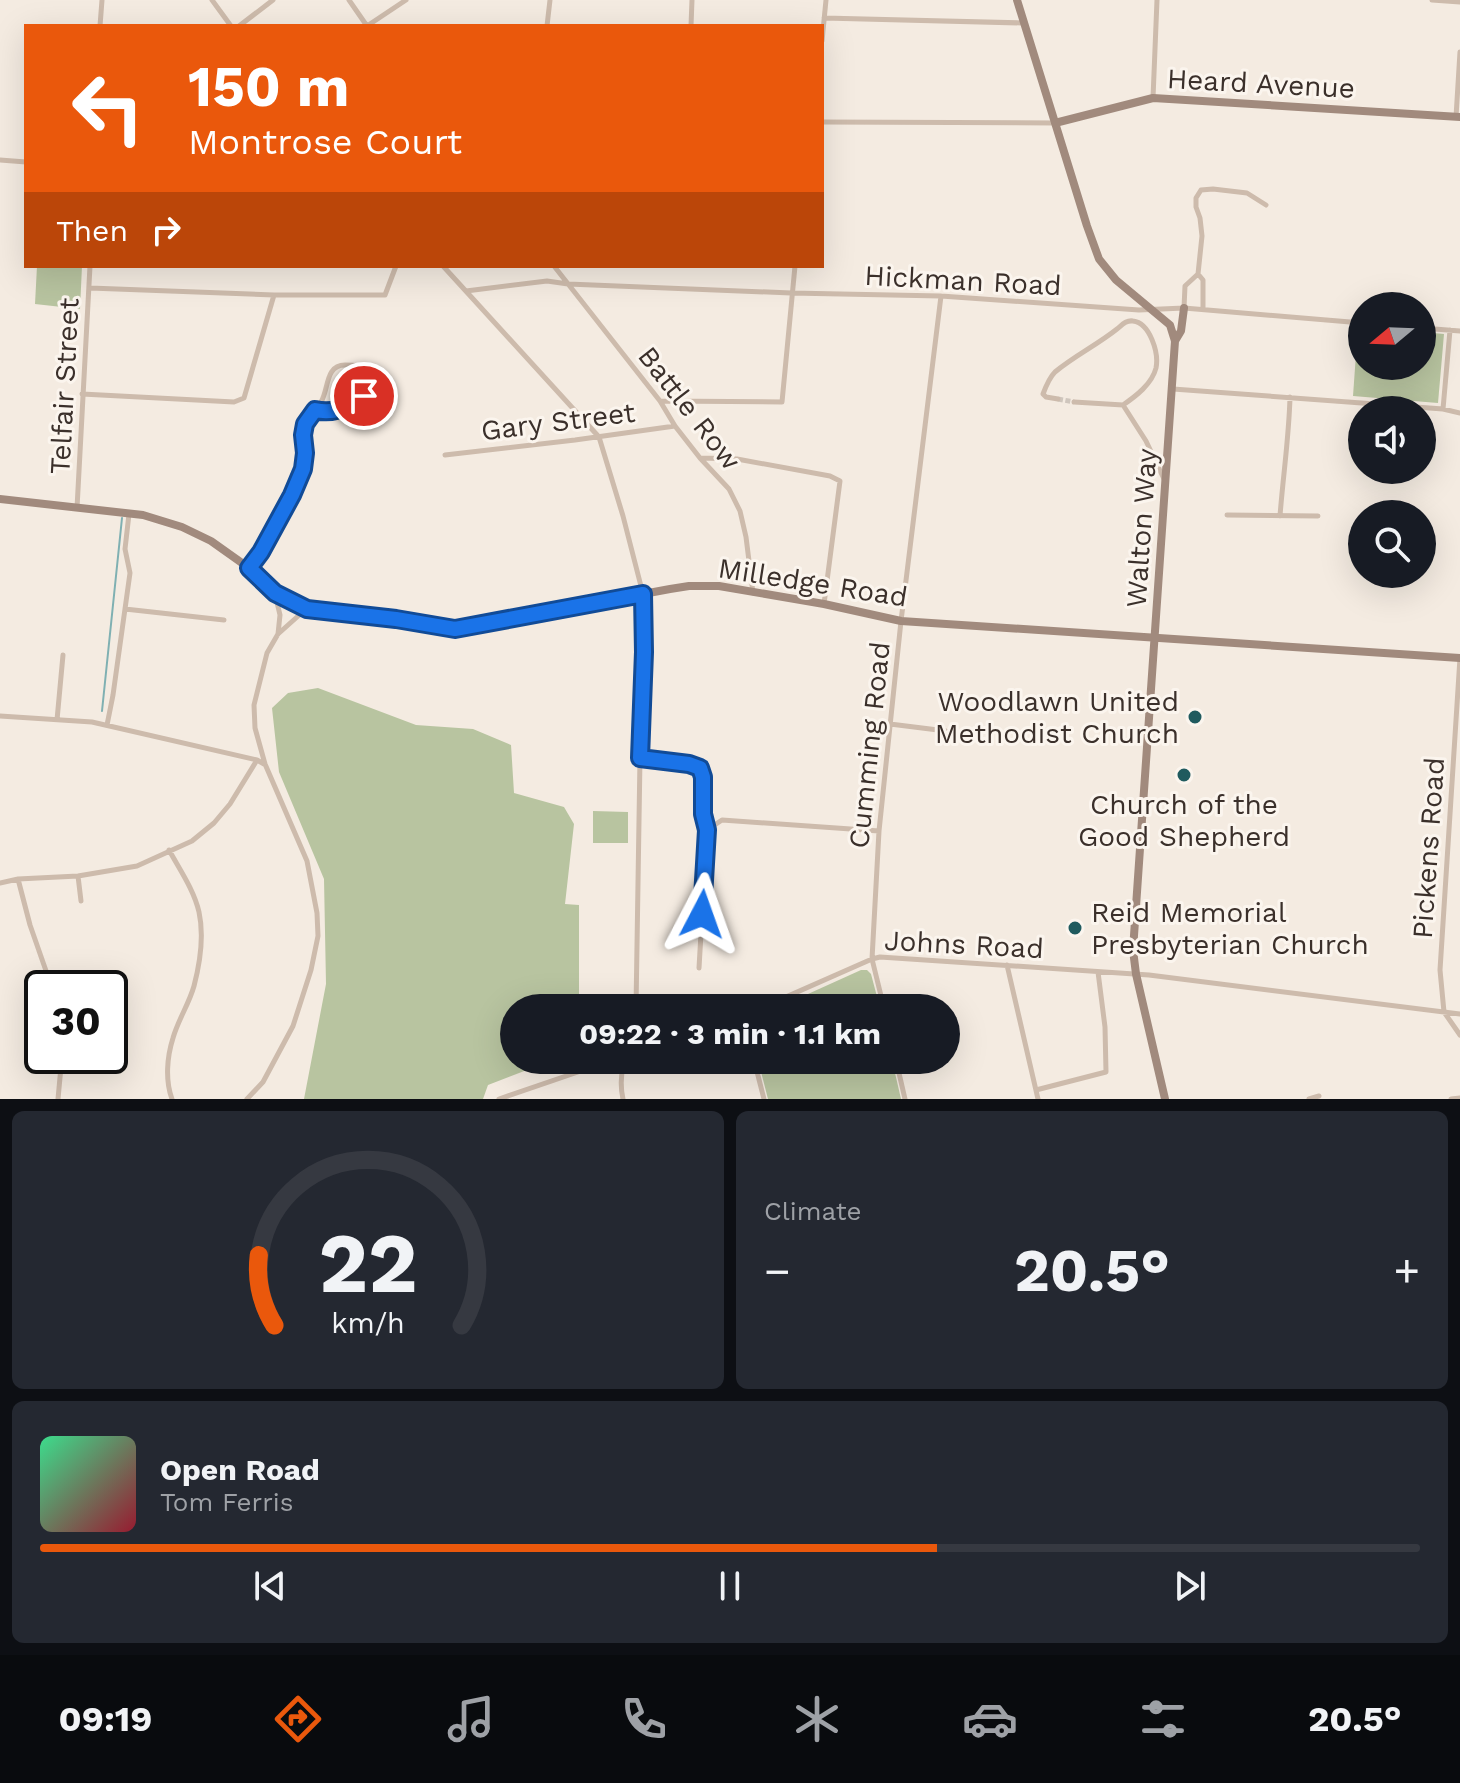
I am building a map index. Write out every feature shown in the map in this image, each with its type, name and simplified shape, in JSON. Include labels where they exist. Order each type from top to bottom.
[{"type":"street","points":[[100,24],[102,0]]},
{"type":"street","points":[[212,0],[230,24]]},
{"type":"street","points":[[242,24],[273,0]]},
{"type":"street","points":[[349,0],[366,24]]},
{"type":"street","points":[[370,24],[406,0]]},
{"type":"street","points":[[547,24],[550,0]]},
{"type":"street","points":[[691,24],[692,0]]},
{"type":"street","points":[[823,24],[826,0]]},
{"type":"street","points":[[1017,0],[1099,259],[1116,280],[1170,325],[1175,341]]},
{"type":"street","points":[[1153,98],[1157,0]]},
{"type":"street","points":[[1432,0],[1460,2]]},
{"type":"street","points":[[824,18],[1025,23]]},
{"type":"street","points":[[1458,117],[1460,52]]},
{"type":"street","name":"Heard Avenue","points":[[824,122],[1055,123],[1153,98],[1458,117]]},
{"type":"street","points":[[0,160],[24,162]]},
{"type":"street","points":[[1184,308],[1185,286],[1198,274],[1202,236],[1196,198],[1201,190],[1247,193],[1266,205]]},
{"type":"street","name":"Telfair Street","points":[[77,508],[90,268]]},
{"type":"street","points":[[90,288],[274,295],[385,295],[395,268]]},
{"type":"street","points":[[445,268],[599,437],[623,516],[643,594],[636,994]]},
{"type":"street","name":"Battle Row","points":[[556,268],[660,401],[700,458],[729,489],[740,511],[753,593]]},
{"type":"street","points":[[791,293],[795,268]]},
{"type":"street","points":[[1198,274],[1203,280],[1203,309]]},
{"type":"street","name":"Hickman Road","points":[[466,291],[547,281],[791,293],[941,296],[1139,310],[1184,308],[1348,322]]},
{"type":"street","name":"Gary Street","points":[[660,401],[782,402],[791,293]]},
{"type":"street","points":[[82,394],[234,402],[244,398],[274,295]]},
{"type":"street","name":"Cumming Road","points":[[881,994],[872,959],[879,831],[941,296]]},
{"type":"street","name":"Walton Way","points":[[1165,1099],[1133,950],[1175,341],[1181,331],[1184,308]]},
{"type":"street","points":[[1134,321],[1139,310]]},
{"type":"street","points":[[1058,399],[1043,394],[1053,374],[1127,321],[1142,324],[1150,334],[1155,351],[1156,368],[1148,383],[1123,405],[1074,402]]},
{"type":"street","points":[[1436,329],[1460,331]]},
{"type":"street","points":[[1443,409],[1450,330]]},
{"type":"street","points":[[249,568],[261,552],[303,469],[305,424],[324,395],[330,372],[337,365],[356,365],[363,370],[366,384],[364,396],[356,404],[325,412],[315,410]]},
{"type":"street","points":[[1173,389],[1443,409],[1460,413]]},
{"type":"street","points":[[1280,516],[1290,397]]},
{"type":"street","points":[[1123,405],[1146,441],[1166,483]]},
{"type":"street","name":"Gary Street","points":[[445,455],[675,426]]},
{"type":"street","points":[[700,458],[737,459],[830,476],[840,481],[824,604]]},
{"type":"street","name":"Milledge Road","points":[[0,499],[143,515],[182,527],[211,541],[249,568],[275,593],[307,609],[455,629],[689,586],[719,586],[901,621],[1460,658]]},
{"type":"street","points":[[107,725],[130,573],[125,549],[129,513]]},
{"type":"street","points":[[1227,515],[1318,516]]},
{"type":"street","points":[[275,593],[280,615],[278,634]]},
{"type":"street","points":[[125,609],[224,620]]},
{"type":"street","points":[[247,1099],[263,1082],[293,1026],[318,936],[314,889],[307,861],[265,764],[255,728],[254,705],[267,653],[278,634],[307,609]]},
{"type":"street","points":[[57,720],[63,655]]},
{"type":"street","name":"Pickens Road","points":[[1460,658],[1440,970],[1444,1012],[1460,1035]]},
{"type":"street","points":[[0,716],[92,722],[265,764]]},
{"type":"street","points":[[890,724],[946,731]]},
{"type":"street","points":[[640,758],[689,764],[700,768],[703,777],[703,814],[707,830],[699,968]]},
{"type":"street","points":[[0,883],[78,876],[137,866],[192,841],[214,823],[245,783],[257,760]]},
{"type":"street","points":[[707,830],[722,820],[879,831]]},
{"type":"street","points":[[169,850],[192,892],[199,911],[201,931],[194,987],[173,1036],[167,1073],[172,1099]]},
{"type":"street","points":[[78,876],[81,901]]},
{"type":"street","points":[[18,879],[46,970]]},
{"type":"street","name":"Johns Road","points":[[793,994],[880,957],[1136,974],[1460,1014]]},
{"type":"street","points":[[1007,965],[1038,1099]]},
{"type":"street","points":[[1036,1090],[1106,1072],[1105,1027],[1098,972]]},
{"type":"street","points":[[58,1099],[60,1074]]},
{"type":"street","points":[[499,1099],[572,1074]]},
{"type":"street","points":[[621,1074],[623,1099]]},
{"type":"street","points":[[758,1074],[764,1099]]},
{"type":"street","points":[[899,1074],[905,1099]]},
{"type":"street","points":[[1309,1099],[1319,1096]]},
{"type":"street","points":[[1451,1099],[1460,1098]]},
{"type":"green space","points":[[37,268],[82,268],[80,309],[35,304]]},
{"type":"green space","points":[[1436,333],[1444,334],[1438,403],[1436,396],[1353,396],[1354,380],[1436,380]]},
{"type":"green space","points":[[318,688],[416,725],[473,729],[511,745],[514,793],[564,807],[574,824],[565,904],[579,905],[579,994],[500,994],[500,1074],[517,1074],[488,1085],[483,1099],[304,1099],[326,984],[324,879],[279,772],[272,708],[288,693]]},
{"type":"green space","points":[[593,811],[628,812],[628,843],[593,843]]},
{"type":"green space","points":[[867,970],[876,994],[808,994]]},
{"type":"green space","points":[[762,1074],[895,1074],[901,1099],[768,1099]]},
{"type":"waterway","points":[[102,711],[122,518]]},
{"type":"tunnel","points":[[1058,399],[1074,402]]},
{"type":"place","name":"Woodlawn United Methodist Church","points":[[1195,717]]},
{"type":"place","name":"Church of the Good Shepherd","points":[[1184,775]]},
{"type":"place","name":"Reid Memorial Presbyterian Church","points":[[1075,928]]},
{"type":"route","points":[[364,396],[356,404],[325,412],[315,410],[305,424],[303,469],[261,552],[249,568],[275,593],[307,609],[455,629],[643,594],[640,758],[700,768],[707,830],[702,914]]}]
